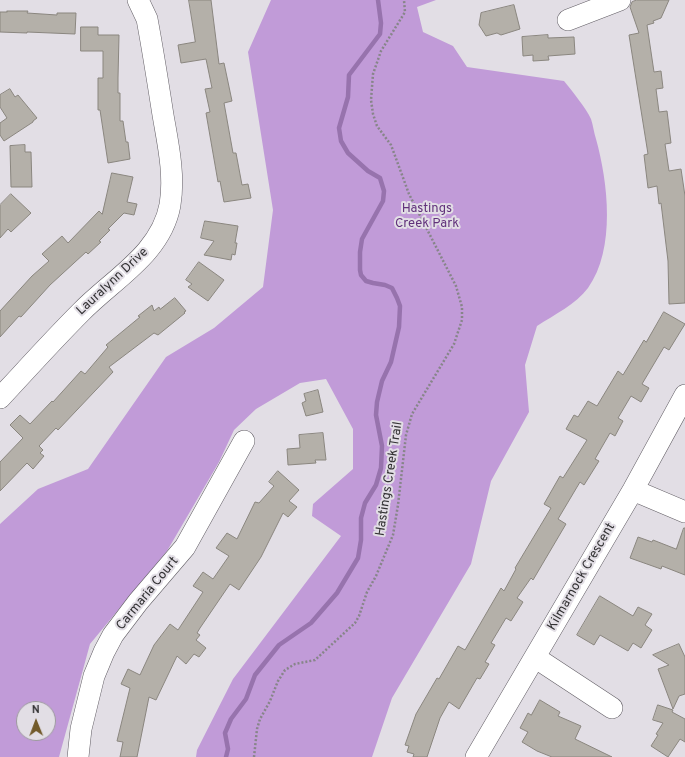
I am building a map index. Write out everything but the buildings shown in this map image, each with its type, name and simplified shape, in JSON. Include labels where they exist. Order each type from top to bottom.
[{"type":"street","name":"Lauralynn Drive","points":[[0,398],[81,311],[130,269],[149,249],[162,227],[170,206],[172,183],[170,158],[147,19],[138,0]]},
{"type":"street","points":[[568,20],[620,0]]},
{"type":"street","name":"Kilmarnock Crescent","points":[[476,757],[536,658],[633,490],[685,395]]},
{"type":"street","name":"Carmaria Court","points":[[78,757],[81,729],[94,676],[104,652],[138,602],[185,547],[244,441]]},
{"type":"street","points":[[633,490],[685,512]]},
{"type":"street","points":[[536,658],[612,708]]},
{"type":"path","name":"Hastings Creek Trail","points":[[254,757],[256,729],[284,670],[296,664],[315,660],[355,623],[359,616],[367,592],[376,576],[393,535],[406,435],[412,414],[454,344],[462,320],[462,307],[456,286],[409,194],[391,145],[377,126],[373,114],[371,100],[373,74],[381,51],[405,12],[404,0]]},
{"type":"green space","name":"Hastings Creek Park","points":[[271,0],[436,0],[417,7],[423,32],[453,46],[467,67],[564,81],[589,115],[592,121],[604,175],[607,215],[603,254],[597,272],[583,294],[564,309],[537,326],[525,365],[529,412],[491,481],[471,564],[392,698],[372,757],[196,757],[197,750],[233,679],[341,536],[312,516],[313,504],[353,469],[353,429],[326,379],[300,383],[256,409],[234,430],[219,462],[167,551],[90,644],[59,757],[0,757],[0,524],[38,489],[88,469],[166,357],[214,328],[263,287],[273,210],[248,52]]},
{"type":"waterway","points":[[226,757],[228,749],[225,733],[231,719],[246,699],[255,675],[279,645],[311,623],[337,593],[358,558],[361,540],[361,518],[365,503],[376,485],[381,468],[382,446],[376,415],[377,402],[382,381],[391,362],[399,327],[400,306],[392,288],[366,281],[361,275],[360,252],[362,239],[383,201],[384,191],[380,178],[368,171],[348,153],[341,141],[339,128],[348,97],[349,75],[380,34],[381,23],[378,0]]}]
